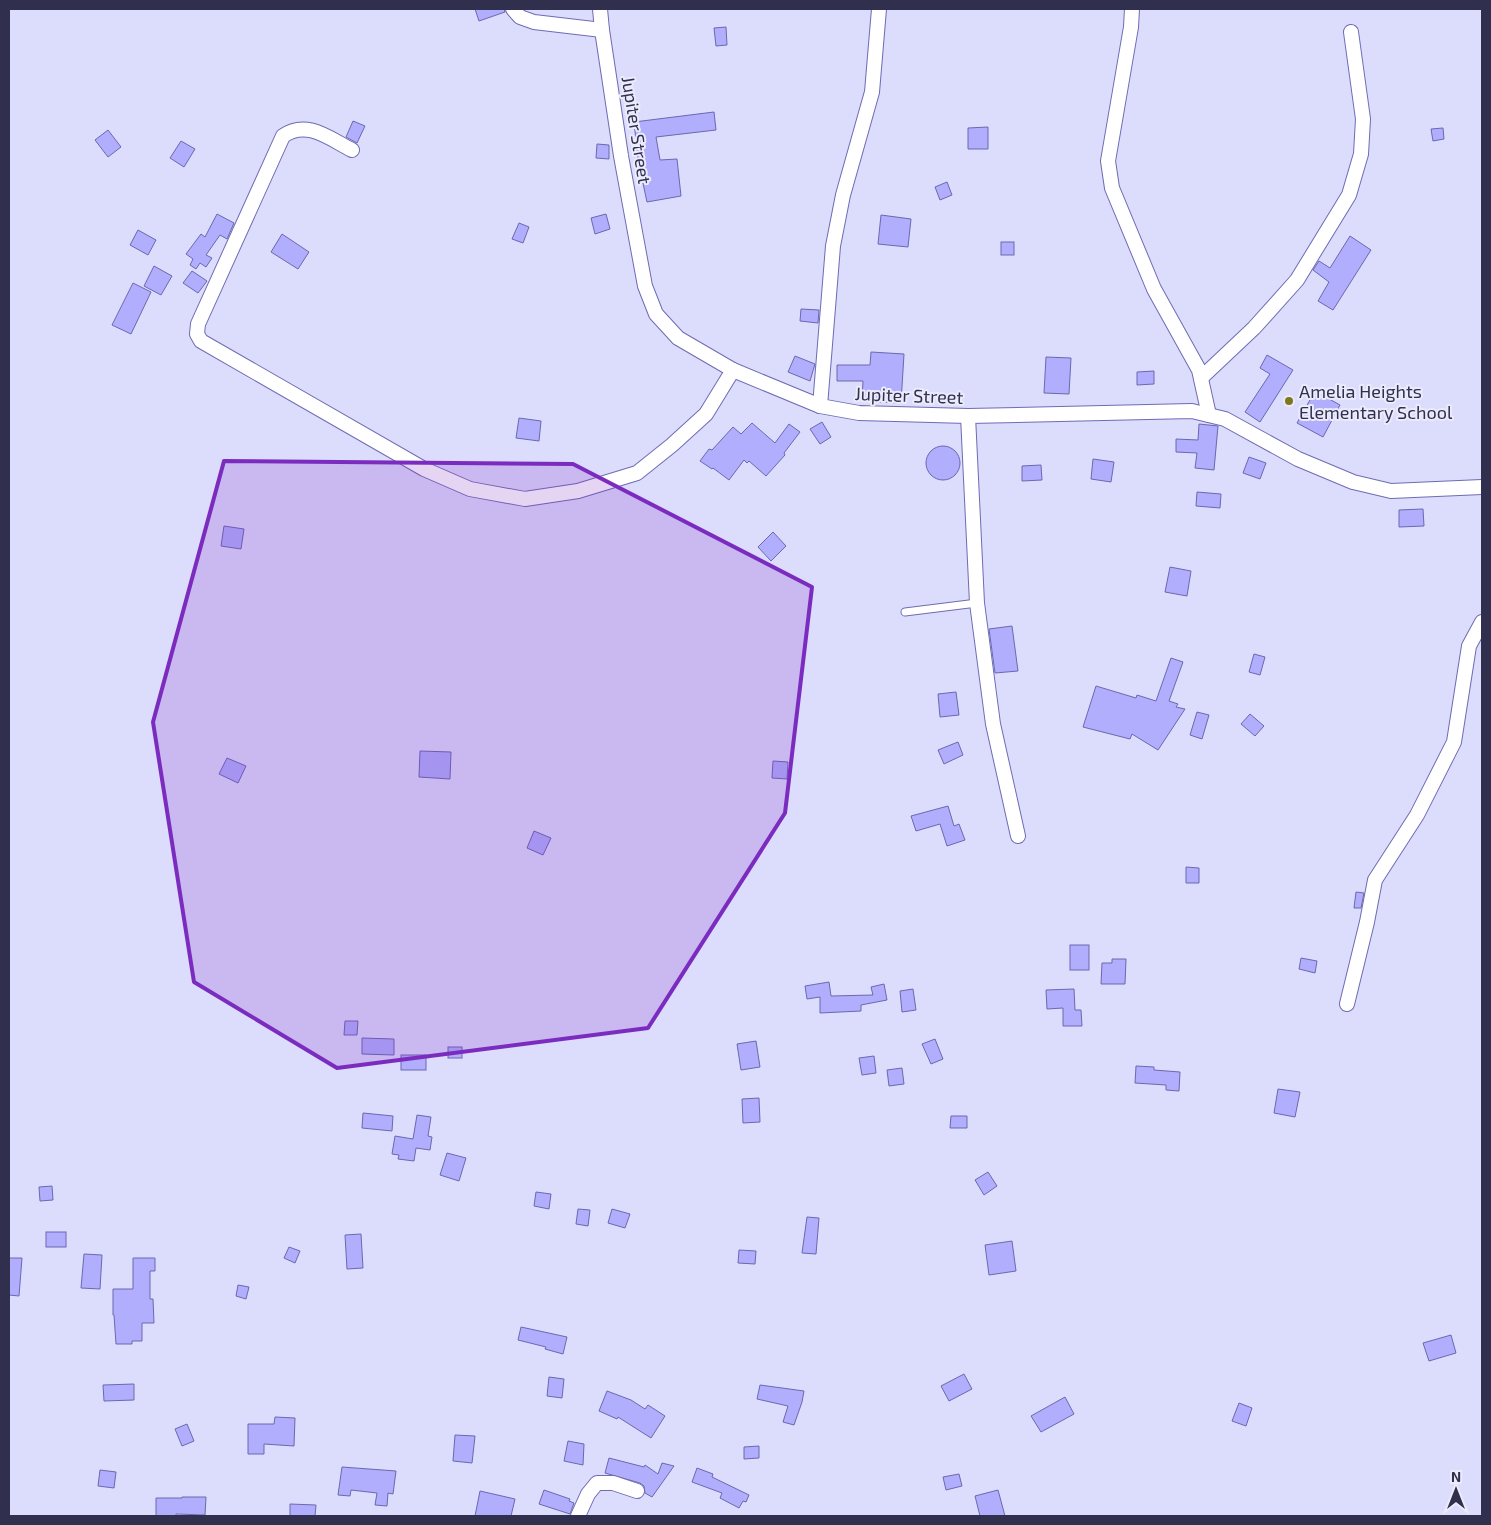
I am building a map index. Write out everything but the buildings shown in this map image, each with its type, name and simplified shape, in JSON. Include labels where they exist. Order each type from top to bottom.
[{"type":"street","points":[[513,9],[520,17],[534,22],[602,30]]},
{"type":"street","name":"Jupiter Street","points":[[600,9],[621,156],[645,286],[656,314],[678,338],[733,370],[820,406],[858,413],[968,416],[1192,411],[1225,419],[1298,459],[1353,482],[1391,491],[1482,488]]},
{"type":"street","points":[[820,406],[832,246],[843,194],[872,92],[879,9]]},
{"type":"street","points":[[1132,9],[1131,27],[1108,161],[1112,188],[1154,289],[1199,370],[1209,415]]},
{"type":"street","points":[[1201,378],[1254,328],[1296,280],[1349,196],[1361,154],[1363,119],[1351,32]]},
{"type":"street","points":[[352,150],[312,130],[302,128],[291,130],[283,136],[198,324],[197,334],[201,341],[424,469],[470,489],[526,499],[578,491],[637,473],[706,414],[733,370]]},
{"type":"street","points":[[968,416],[977,603],[993,724],[1018,836]]},
{"type":"street","points":[[1347,1004],[1375,880],[1417,815],[1454,742],[1469,646],[1482,622]]},
{"type":"street","points":[[578,1516],[588,1494],[597,1483],[613,1483],[637,1490]]},
{"type":"lane","points":[[905,612],[977,603]]},
{"type":"highlighted area","points":[[224,461],[573,464],[812,587],[785,813],[648,1028],[337,1068],[194,982],[153,722]]},
{"type":"place","name":"Amelia Heights Elementary School","points":[[1289,401]]}]
